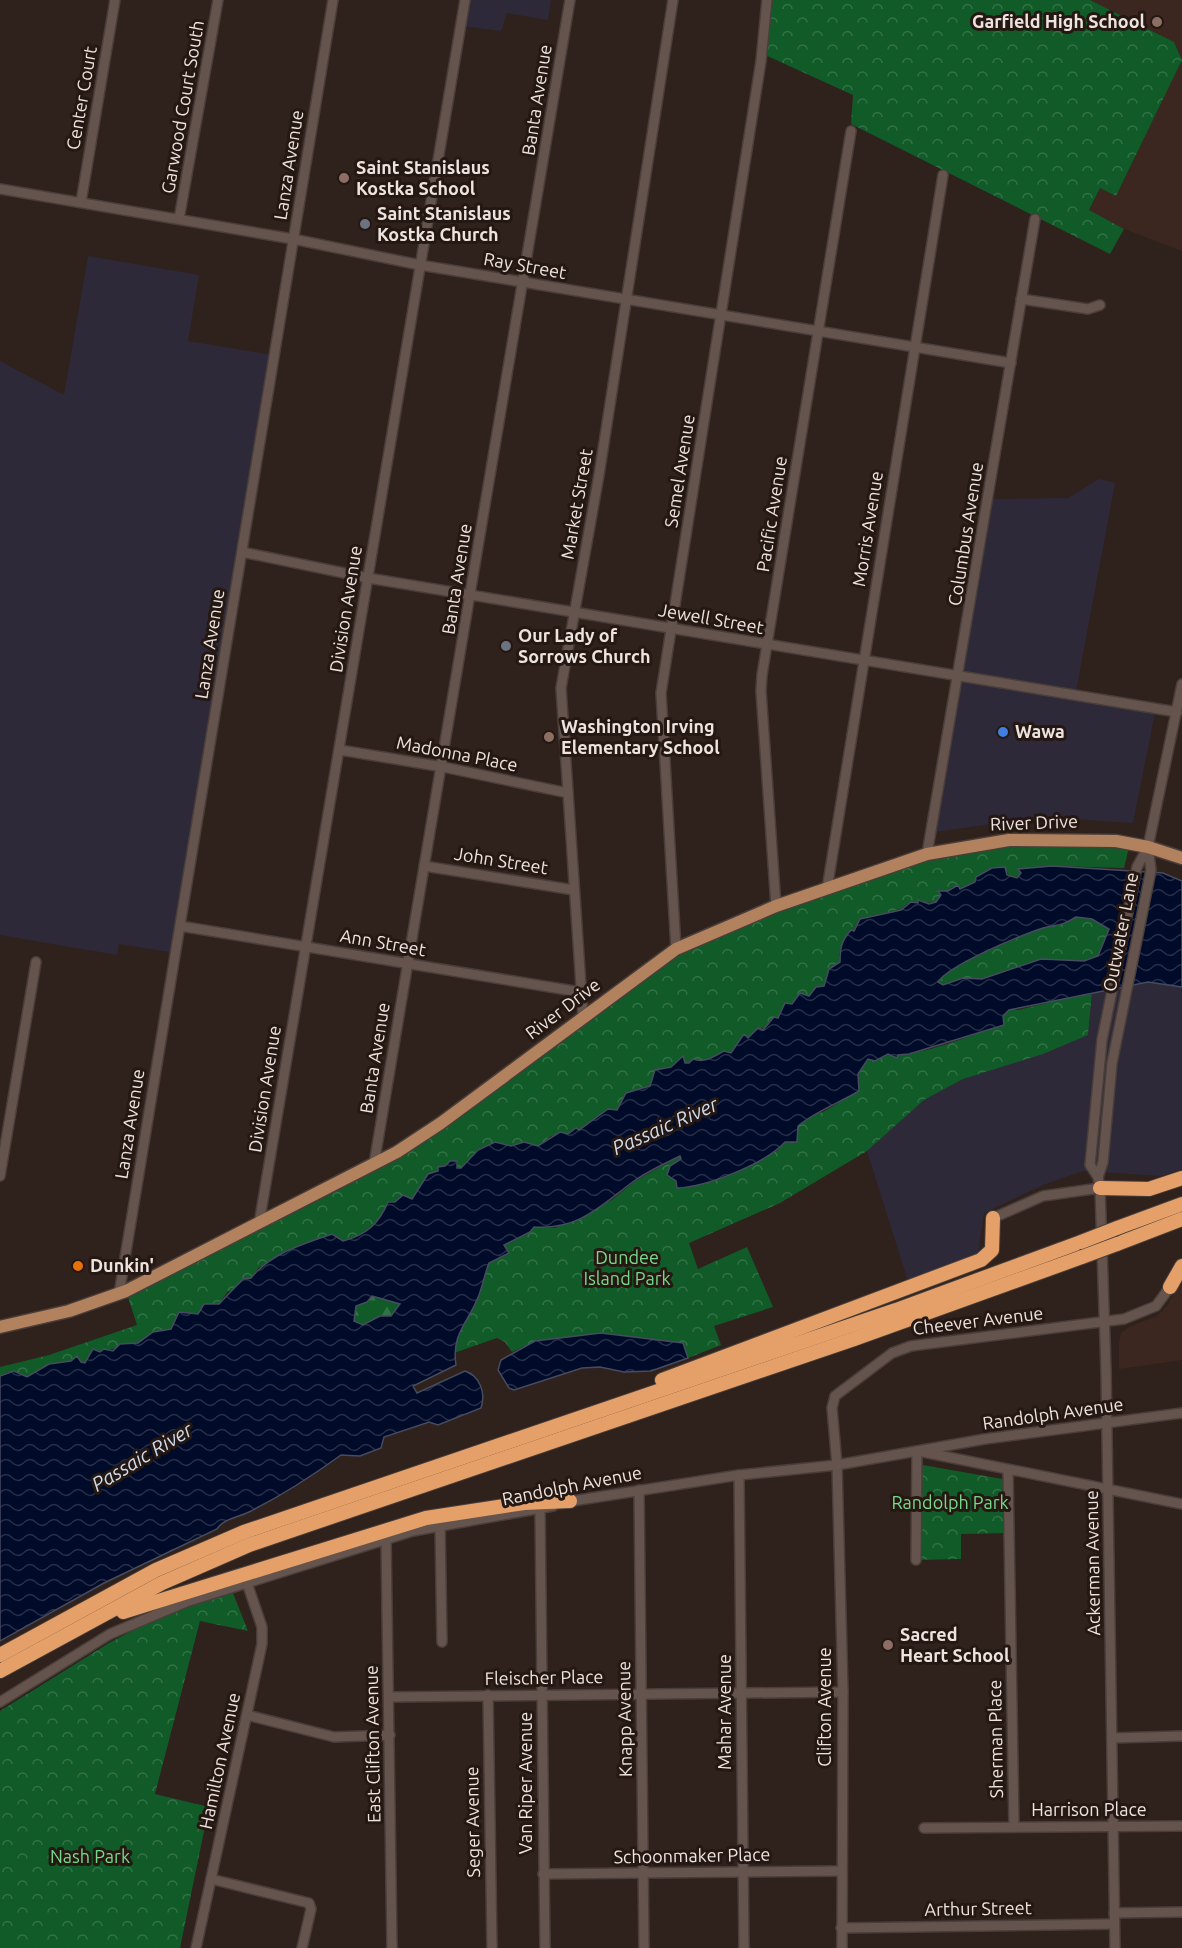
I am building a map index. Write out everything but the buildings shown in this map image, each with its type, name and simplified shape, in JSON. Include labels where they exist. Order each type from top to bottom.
[{"type":"highway","points":[[1099,1183],[1149,1189],[1182,1178]]},
{"type":"highway","points":[[0,1655],[127,1585],[214,1544],[304,1510],[896,1310],[1182,1204]]},
{"type":"highway","points":[[507,1441],[602,1401],[981,1260],[992,1250],[993,1218]]},
{"type":"highway","points":[[0,1671],[162,1583],[249,1545],[854,1340],[1182,1219]]},
{"type":"highway","points":[[1170,1287],[1182,1266]]},
{"type":"highway","points":[[0,1671],[107,1618],[144,1604],[392,1527],[455,1513],[524,1503],[570,1501]]},
{"type":"main road","name":"River Drive","points":[[0,1327],[69,1311],[119,1294],[374,1164],[434,1127],[676,949],[776,906],[927,854],[961,846],[1037,838],[1116,841],[1148,847],[1182,858]]},
{"type":"street","name":"Center Court","points":[[81,202],[115,0]]},
{"type":"street","name":"Garwood Court South","points":[[179,219],[218,0]]},
{"type":"street","name":"Lanza Avenue","points":[[119,1294],[333,0]]},
{"type":"street","name":"Division Avenue","points":[[259,1224],[465,0]]},
{"type":"street","name":"Banta Avenue","points":[[374,1164],[443,767],[570,0]]},
{"type":"street","name":"Market Street","points":[[583,1016],[561,688],[627,300],[673,0]]},
{"type":"street","name":"Semel Avenue","points":[[676,949],[661,693],[722,316],[761,61],[767,0]]},
{"type":"street","name":"Pacific Avenue","points":[[776,906],[761,692],[851,130]]},
{"type":"street","name":"Morris Avenue","points":[[827,889],[862,661],[944,175]]},
{"type":"street","name":"Ray Street","points":[[0,189],[293,239],[523,283],[1011,363]]},
{"type":"street","name":"Columbus Avenue","points":[[927,854],[1035,219]]},
{"type":"street","points":[[1021,299],[1088,309],[1100,305]]},
{"type":"street","name":"Jewell Street","points":[[242,552],[368,578],[1177,712]]},
{"type":"street","name":"Outwater Lane","points":[[1106,1019],[1137,867],[1148,847],[1182,684]]},
{"type":"street","name":"Madonna Place","points":[[340,750],[443,767],[568,793]]},
{"type":"street","name":"Outwater Lane","points":[[1120,1023],[1151,870],[1148,847]]},
{"type":"street","name":"John Street","points":[[424,866],[573,890]]},
{"type":"street","name":"Ann Street","points":[[180,926],[580,992]]},
{"type":"street","points":[[0,1176],[36,962]]},
{"type":"street","name":"Ackerman Avenue","points":[[1099,1183],[1090,1165],[1099,1059],[1106,1019]]},
{"type":"street","name":"Ackerman Avenue","points":[[1115,1948],[1107,1423],[1099,1183],[1103,1162],[1109,1083],[1120,1023]]},
{"type":"street","points":[[993,1218],[1043,1196],[1099,1183]]},
{"type":"street","points":[[1103,1322],[1147,1312],[1156,1306],[1170,1287]]},
{"type":"street","name":"Cheever Avenue","points":[[837,1465],[832,1408],[835,1396],[892,1353],[911,1346],[1103,1322]]},
{"type":"street","name":"Randolph Avenue","points":[[0,1702],[128,1625],[186,1602],[386,1539],[440,1525],[540,1510],[570,1501],[639,1490],[739,1475],[837,1465],[917,1451],[1182,1413]]},
{"type":"street","points":[[916,1560],[917,1451],[1182,1504]]},
{"type":"street","name":"Clifton Avenue","points":[[837,1465],[843,1692],[842,1948]]},
{"type":"street","name":"Sherman Place","points":[[1008,1471],[1014,1827]]},
{"type":"street","name":"Mahar Avenue","points":[[739,1475],[744,1948]]},
{"type":"street","name":"Knapp Avenue","points":[[639,1490],[644,1948]]},
{"type":"street","name":"Van Riper Avenue","points":[[540,1510],[545,1948]]},
{"type":"street","points":[[440,1525],[442,1642]]},
{"type":"street","name":"East Clifton Avenue","points":[[386,1539],[392,1948]]},
{"type":"street","name":"Hamilton Avenue","points":[[196,1948],[263,1635],[247,1583]]},
{"type":"street","name":"Fleischer Place","points":[[389,1697],[843,1692]]},
{"type":"street","name":"Seger Avenue","points":[[488,1695],[492,1948]]},
{"type":"street","points":[[247,1715],[334,1737],[390,1735]]},
{"type":"street","points":[[1112,1738],[1182,1736]]},
{"type":"street","name":"Harrison Place","points":[[924,1828],[1182,1826]]},
{"type":"street","name":"Schoonmaker Place","points":[[543,1874],[841,1871]]},
{"type":"street","points":[[211,1879],[309,1903],[302,1948]]},
{"type":"street","points":[[1114,1913],[1182,1912]]},
{"type":"street","name":"Arthur Street","points":[[841,1928],[1114,1924]]},
{"type":"shaded area","points":[[466,0],[551,0],[548,20],[507,13],[501,31],[462,26]]},
{"type":"shaded area","points":[[1090,0],[1182,0],[1182,59],[1174,42]]},
{"type":"shaded area","points":[[1182,60],[1182,251],[1124,229],[1089,211],[1100,188],[1116,196]]},
{"type":"shaded area","points":[[88,256],[199,275],[188,341],[273,355],[175,953],[119,944],[117,955],[0,935],[0,361],[64,395]]},
{"type":"shaded area","points":[[1099,479],[1115,483],[1076,691],[1156,708],[1133,823],[1042,817],[935,832],[990,499],[1068,498]]},
{"type":"shaded area","points":[[1148,982],[1182,987],[1182,1169],[1161,1176],[1083,1171],[1043,1185],[984,1213],[978,1253],[908,1281],[867,1151],[924,1100],[963,1079],[1088,1035],[1092,992]]},
{"type":"shaded area","points":[[1182,1280],[1182,1360],[1119,1369],[1121,1333],[1131,1326],[1157,1316],[1167,1306]]},
{"type":"green space","points":[[768,0],[1090,0],[1174,42],[1182,60],[1116,196],[1100,188],[1089,210],[1124,229],[1110,254],[851,124],[853,95],[763,54]]},
{"type":"green space","points":[[1130,843],[1124,868],[1052,866],[1021,870],[1021,875],[1012,878],[1005,870],[992,868],[965,889],[952,887],[948,891],[939,892],[941,895],[936,902],[907,904],[901,909],[860,919],[839,954],[840,963],[829,969],[824,986],[816,987],[809,996],[799,994],[795,1002],[789,1004],[778,1018],[774,1017],[766,1027],[757,1029],[748,1038],[743,1035],[731,1053],[724,1051],[706,1061],[685,1063],[683,1056],[671,1067],[655,1070],[650,1086],[626,1093],[617,1110],[608,1109],[579,1130],[576,1128],[568,1134],[551,1136],[538,1146],[524,1142],[511,1146],[495,1142],[478,1150],[461,1168],[457,1168],[458,1161],[450,1161],[438,1171],[428,1174],[412,1199],[388,1202],[377,1225],[355,1238],[259,1267],[251,1278],[243,1279],[234,1291],[228,1291],[219,1304],[210,1304],[198,1315],[179,1312],[171,1329],[153,1332],[138,1344],[104,1351],[92,1350],[89,1361],[81,1363],[77,1357],[71,1361],[41,1369],[27,1377],[8,1372],[0,1376],[0,1367],[49,1355],[137,1325],[126,1291],[374,1164],[677,949],[776,906],[961,846]]},
{"type":"green space","points":[[1076,917],[1092,919],[1110,929],[1098,956],[1084,961],[1041,959],[982,979],[963,978],[943,985],[938,982],[944,975],[983,952]]},
{"type":"green space","name":"Dundee Island Park","points":[[1092,992],[1088,1035],[1043,1054],[963,1079],[924,1100],[867,1151],[780,1203],[689,1243],[698,1269],[747,1247],[773,1307],[714,1326],[721,1345],[688,1358],[682,1343],[536,1341],[512,1352],[505,1342],[497,1338],[454,1353],[457,1333],[479,1296],[489,1263],[509,1253],[503,1245],[534,1227],[555,1228],[612,1200],[635,1181],[680,1156],[681,1159],[672,1166],[677,1188],[777,1151],[798,1126],[811,1115],[823,1112],[859,1091],[858,1074],[868,1059],[918,1052],[947,1044],[1003,1025],[1003,1016],[1009,1009],[1018,1010]]},
{"type":"green space","points":[[372,1296],[400,1304],[391,1316],[380,1316],[363,1325],[354,1322],[356,1306],[367,1302]]},
{"type":"green space","name":"Randolph Park","points":[[917,1464],[1008,1480],[1009,1533],[961,1534],[961,1559],[916,1560]]},
{"type":"green space","name":"Nash Park","points":[[233,1593],[248,1631],[200,1621],[155,1794],[209,1807],[180,1948],[0,1948],[0,1711],[109,1643],[166,1613]]},
{"type":"water","name":"Passaic River","points":[[1052,866],[1163,873],[1182,881],[1182,987],[1148,982],[1009,1010],[1003,1016],[1004,1025],[909,1054],[898,1055],[897,1058],[888,1054],[875,1061],[868,1059],[858,1074],[859,1091],[820,1111],[798,1126],[797,1142],[785,1142],[750,1166],[719,1179],[677,1188],[676,1181],[667,1175],[670,1166],[681,1159],[680,1156],[639,1177],[599,1207],[576,1220],[564,1225],[534,1227],[530,1232],[504,1245],[509,1253],[489,1263],[479,1295],[458,1336],[456,1365],[413,1386],[417,1393],[465,1371],[478,1381],[483,1397],[481,1408],[438,1425],[429,1422],[384,1437],[381,1448],[360,1456],[341,1455],[261,1506],[104,1583],[0,1641],[0,1376],[14,1371],[27,1377],[49,1364],[71,1361],[77,1356],[81,1362],[85,1363],[93,1349],[100,1352],[104,1349],[113,1351],[120,1344],[138,1343],[153,1332],[171,1329],[179,1312],[198,1314],[204,1304],[219,1304],[243,1279],[251,1278],[268,1262],[288,1250],[332,1234],[343,1241],[365,1232],[380,1217],[388,1202],[395,1202],[403,1195],[412,1199],[428,1174],[438,1171],[438,1167],[445,1166],[450,1161],[457,1161],[457,1168],[461,1168],[478,1150],[495,1142],[511,1146],[524,1142],[538,1146],[560,1132],[568,1134],[576,1128],[579,1130],[608,1109],[617,1110],[626,1093],[650,1086],[655,1070],[671,1067],[683,1056],[685,1063],[689,1063],[693,1059],[708,1059],[724,1051],[731,1053],[744,1034],[748,1038],[758,1028],[763,1030],[774,1017],[778,1018],[785,1003],[792,1004],[800,993],[809,996],[816,987],[824,986],[829,969],[840,962],[845,938],[851,930],[854,931],[860,919],[901,910],[911,902],[918,903],[918,900],[929,904],[936,902],[941,895],[938,891],[948,891],[958,885],[960,889],[975,882],[976,877],[992,868],[1005,867],[1007,875],[1017,878],[1021,873],[1018,869]],"holes":[[[1076,917],[1092,919],[1109,929],[1098,956],[1084,961],[1041,959],[982,979],[963,978],[943,985],[938,982],[955,968],[983,953],[1027,934],[1065,923]],[[372,1296],[400,1304],[391,1316],[380,1316],[363,1325],[354,1321],[356,1306],[367,1302]]]},
{"type":"water","points":[[601,1333],[683,1343],[688,1358],[651,1371],[624,1372],[600,1367],[582,1368],[514,1390],[509,1388],[498,1370],[501,1360],[535,1341]]},
{"type":"place","name":"Garfield High School","points":[[1157,22]]},
{"type":"place","name":"Saint Stanislaus Kostka School","points":[[344,178]]},
{"type":"place","name":"Saint Stanislaus Kostka Church","points":[[365,224]]},
{"type":"place","name":"Our Lady of Sorrows Church","points":[[506,646]]},
{"type":"place","name":"Wawa","points":[[1003,732]]},
{"type":"place","name":"Washington Irving Elementary School","points":[[549,737]]},
{"type":"place","name":"Dunkin'","points":[[78,1266]]},
{"type":"place","name":"Sacred Heart School","points":[[888,1645]]}]
